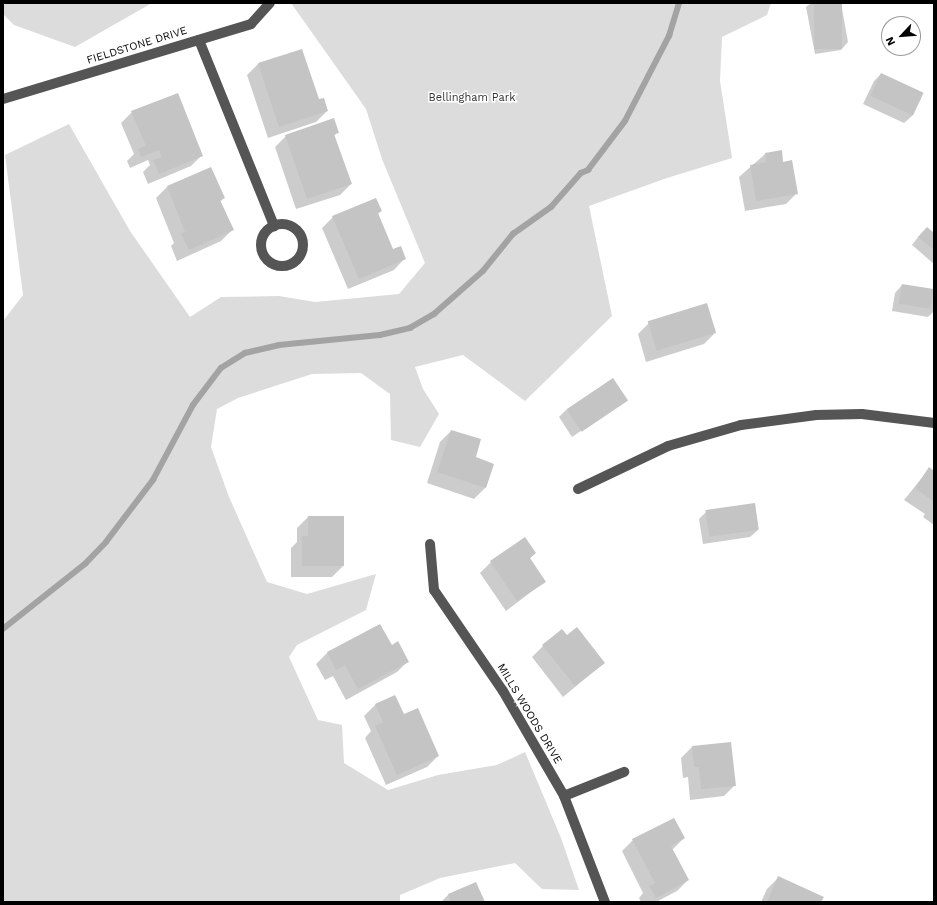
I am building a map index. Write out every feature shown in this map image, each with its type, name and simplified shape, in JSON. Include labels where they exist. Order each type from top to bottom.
[{"type":"street","name":"FIELDSTONE DRIVE","points":[[3,100],[251,24],[270,3]]},
{"type":"street","points":[[200,40],[274,226]]},
{"type":"street","points":[[288,225],[300,233],[303,240],[302,254],[292,264],[279,266],[272,264],[263,254],[262,241],[274,226],[288,225]]},
{"type":"street","points":[[578,489],[668,446],[741,424],[816,414],[862,414],[934,423]]},
{"type":"street","name":"MILLS WOODS DRIVE","points":[[430,544],[434,590],[503,691],[564,796],[606,902]]},
{"type":"street","points":[[564,796],[624,772]]},
{"type":"green space","points":[[3,3],[152,3],[75,47],[14,25],[3,14]]},
{"type":"green space","name":"Bellingham Park","points":[[291,3],[771,3],[767,15],[722,37],[720,81],[732,158],[667,178],[589,206],[612,316],[525,401],[463,355],[415,367],[423,389],[439,414],[420,447],[391,440],[390,394],[361,373],[312,374],[238,398],[217,409],[211,447],[229,497],[267,582],[307,594],[376,574],[366,610],[297,645],[289,657],[318,720],[342,725],[344,763],[388,790],[438,775],[497,765],[525,752],[561,838],[579,890],[542,889],[515,863],[440,878],[400,895],[400,902],[3,902],[3,321],[23,295],[5,155],[69,124],[130,231],[190,317],[221,297],[279,296],[315,302],[399,294],[425,263],[382,159],[366,109]]},
{"type":"building","points":[[814,3],[842,3],[842,49],[814,49]]},
{"type":"building","points":[[302,49],[319,99],[324,98],[328,111],[279,127],[258,63]]},
{"type":"building","points":[[881,73],[924,93],[913,116],[870,96]]},
{"type":"building","points":[[178,93],[203,156],[159,174],[153,160],[162,157],[159,150],[141,157],[138,149],[146,146],[131,111]]},
{"type":"building","points":[[334,118],[339,133],[334,134],[352,184],[307,199],[285,135]]},
{"type":"building","points":[[782,150],[783,162],[792,160],[798,194],[756,201],[750,165],[766,162],[765,153]]},
{"type":"building","points":[[211,167],[225,198],[220,200],[234,230],[189,250],[181,234],[185,232],[167,186]]},
{"type":"building","points":[[376,198],[382,211],[378,213],[393,249],[401,246],[406,259],[359,279],[332,216]]},
{"type":"building","points":[[927,227],[934,233],[934,250],[918,237]]},
{"type":"building","points":[[902,284],[934,289],[930,309],[899,304]]},
{"type":"building","points":[[707,303],[716,333],[657,351],[648,321]]},
{"type":"building","points":[[613,378],[628,400],[582,432],[567,409]]},
{"type":"building","points":[[451,430],[481,439],[476,457],[494,464],[486,488],[437,472]]},
{"type":"building","points":[[929,467],[934,471],[934,502],[915,488]]},
{"type":"building","points":[[755,503],[759,530],[709,537],[705,510]]},
{"type":"building","points":[[308,516],[344,516],[344,566],[302,566],[302,536],[308,536]]},
{"type":"building","points":[[525,537],[536,553],[530,558],[546,582],[517,601],[490,561]]},
{"type":"building","points":[[380,624],[392,645],[398,641],[409,662],[358,689],[345,665],[336,670],[327,652]]},
{"type":"building","points":[[577,627],[605,663],[575,686],[542,645],[562,629],[567,635]]},
{"type":"building","points":[[395,695],[404,714],[418,708],[439,756],[397,775],[375,726],[383,722],[375,704]]},
{"type":"building","points":[[731,742],[736,786],[701,789],[699,767],[694,767],[692,746]]},
{"type":"building","points":[[674,818],[685,838],[671,846],[689,880],[656,898],[649,886],[655,883],[632,839]]},
{"type":"building","points":[[778,876],[824,897],[821,902],[767,902]]},
{"type":"building","points":[[476,882],[485,902],[451,902],[448,894]]},
{"type":"waterway","points":[[3,629],[85,564],[106,542],[153,480],[193,405],[221,368],[245,353],[279,345],[380,335],[410,328],[434,314],[483,271],[513,234],[551,207],[581,173],[588,170],[625,121],[669,36],[679,3]]}]
